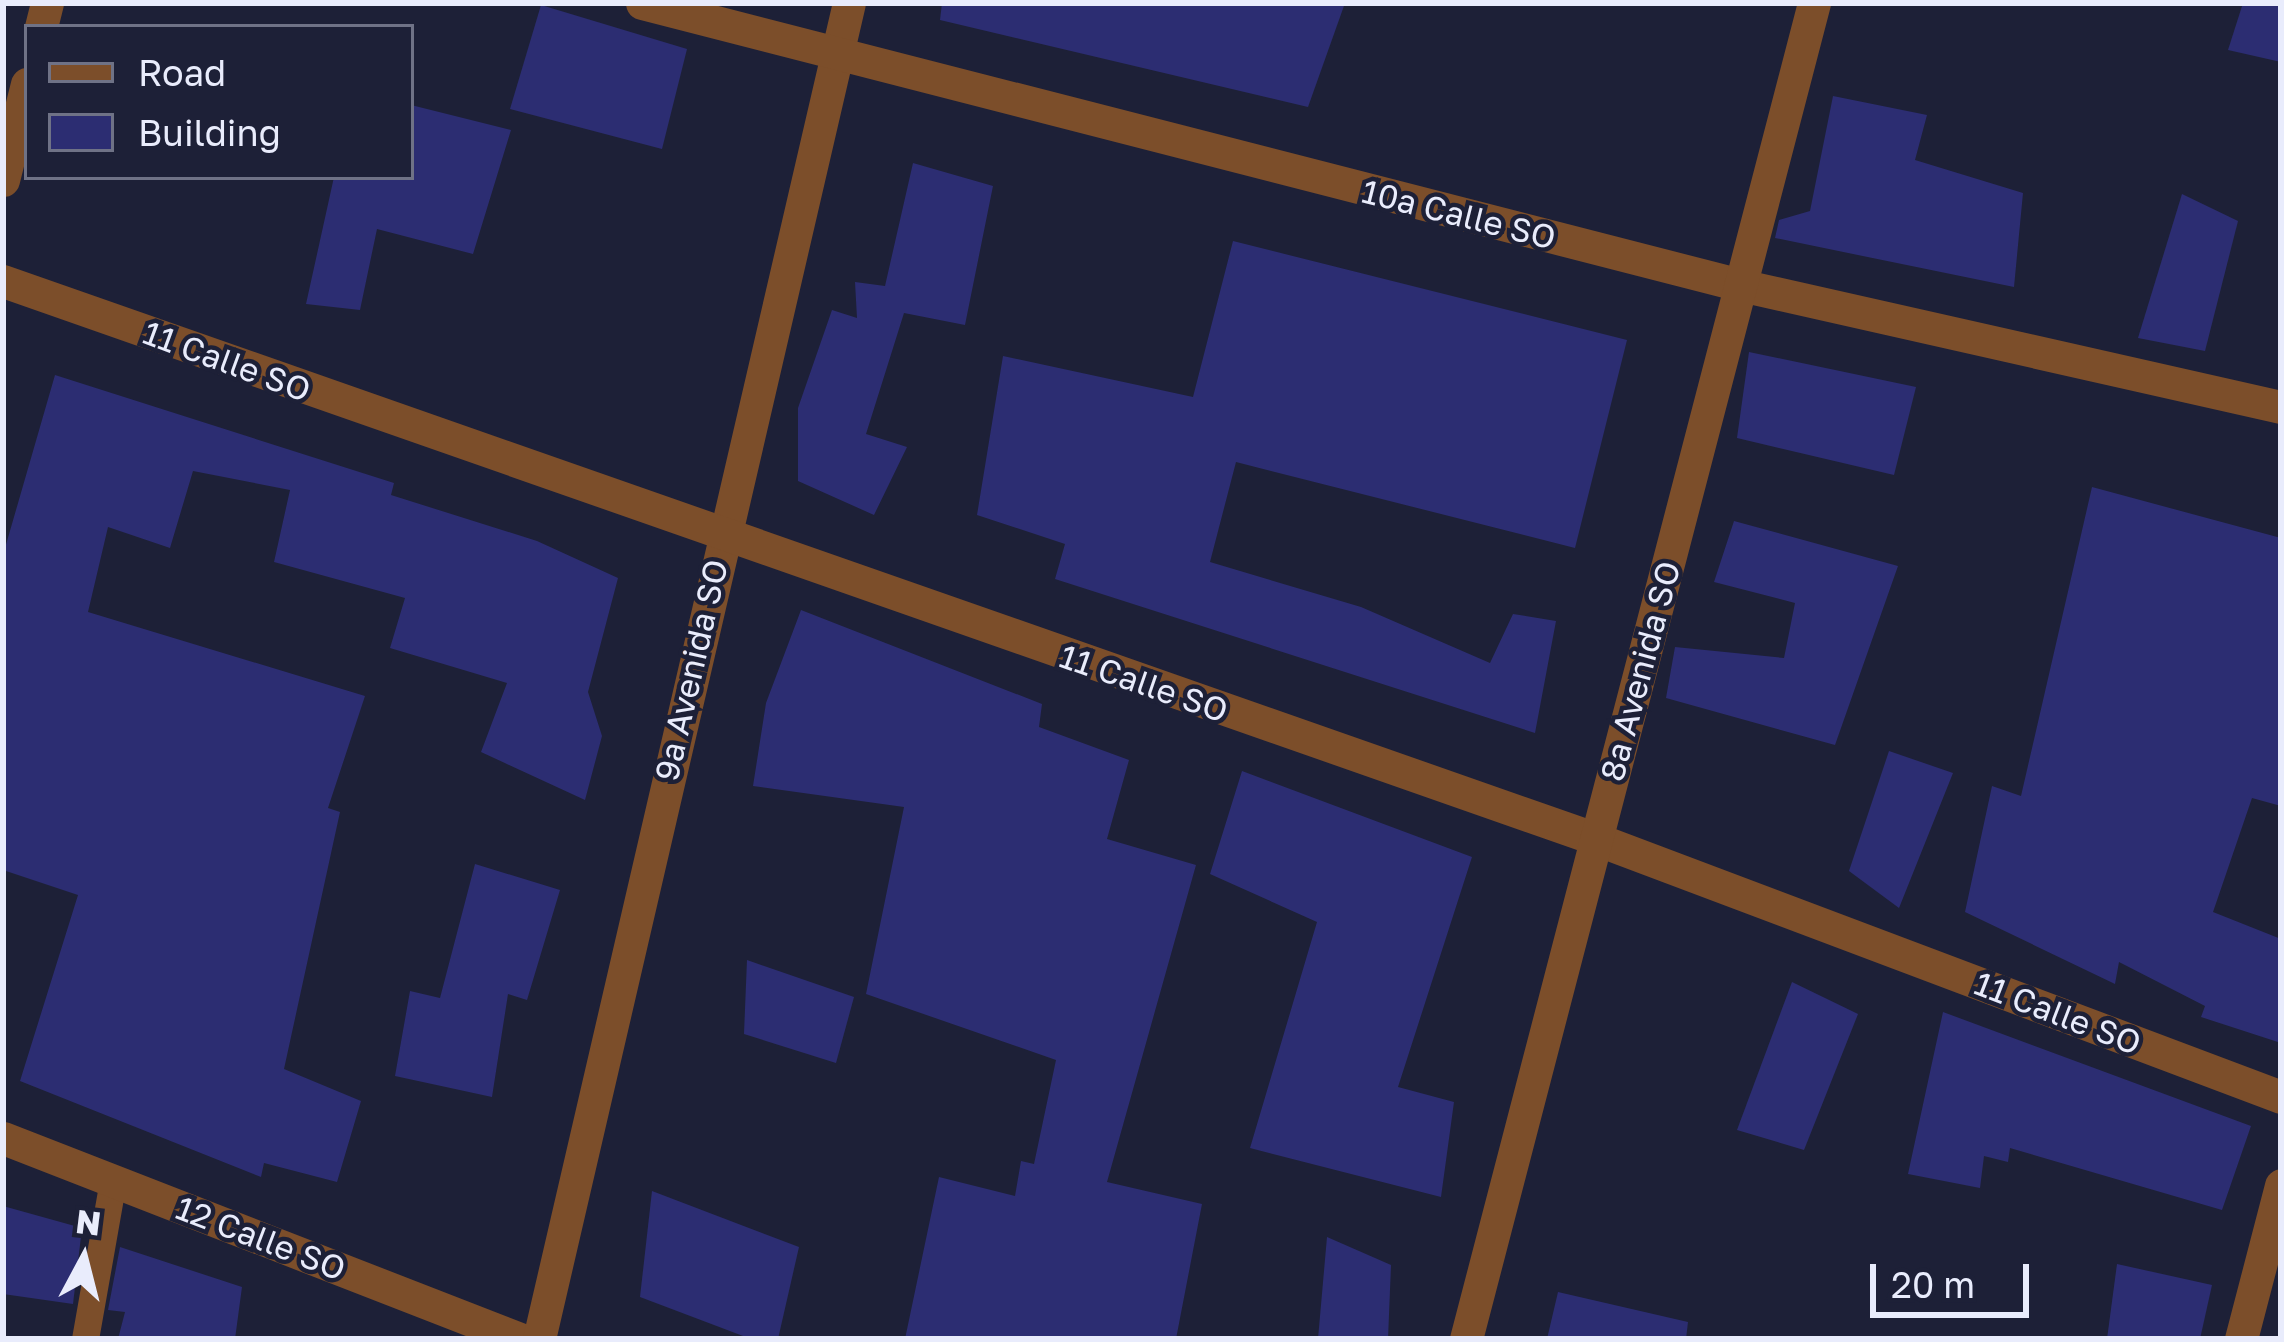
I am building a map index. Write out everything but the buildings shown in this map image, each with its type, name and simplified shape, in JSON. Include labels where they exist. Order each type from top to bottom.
[{"type":"street","name":"10a Calle SO","points":[[642,3],[834,57],[1740,285],[2281,407]]},
{"type":"street","name":"9a Avenida SO","points":[[538,1339],[849,3]]},
{"type":"street","name":"8a Avenida SO","points":[[1466,1339],[1814,3]]},
{"type":"street","points":[[3,180],[24,96]]},
{"type":"street","name":"11 Calle SO","points":[[3,281],[721,537],[1596,839],[2281,1097]]},
{"type":"street","name":"12 Calle SO","points":[[3,1138],[520,1339]]},
{"type":"street","points":[[2241,1339],[2281,1185]]},
{"type":"lane","points":[[85,1339],[113,1180]]}]
